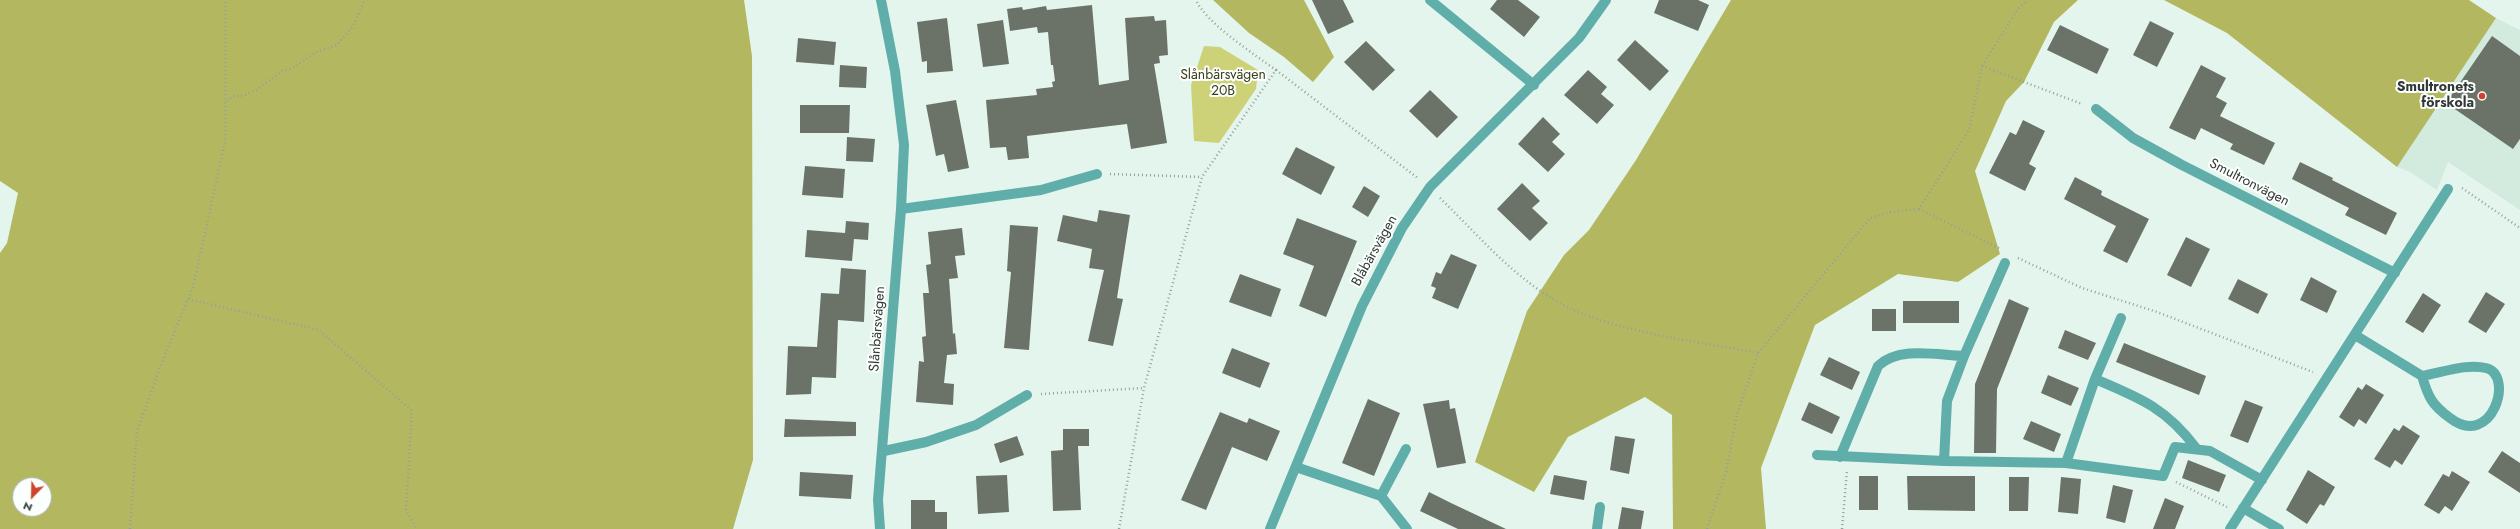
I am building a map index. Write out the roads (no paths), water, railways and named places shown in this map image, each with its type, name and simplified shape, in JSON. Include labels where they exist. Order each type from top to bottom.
[{"type":"street","name":"Slånbärsvägen","points":[[880,529],[878,500],[884,451],[904,145],[895,71],[881,0]]},
{"type":"street","points":[[1430,0],[1534,85]]},
{"type":"street","name":"Blåbärsvägen","points":[[1270,529],[1371,286],[1402,228],[1430,188],[1579,38],[1606,0]]},
{"type":"street","name":"Smultronvägen","points":[[2096,109],[2133,138],[2182,165],[2395,273]]},
{"type":"street","points":[[901,209],[1042,190],[1097,174]]},
{"type":"street","points":[[2230,529],[2448,189]]},
{"type":"street","points":[[1944,461],[1947,401],[1964,356],[2005,263]]},
{"type":"street","points":[[2066,463],[2095,379],[2121,318]]},
{"type":"street","points":[[2355,335],[2422,376],[2429,399],[2458,424],[2472,427],[2485,421],[2495,408],[2500,389],[2495,375],[2487,368],[2471,366],[2422,376]]},
{"type":"street","points":[[1844,458],[1878,366],[1884,360],[1907,354],[1964,356]]},
{"type":"street","points":[[2095,379],[2145,401],[2180,426],[2196,448]]},
{"type":"street","points":[[884,451],[926,442],[976,425],[1027,395]]},
{"type":"street","points":[[1816,455],[1844,458],[2066,463],[2163,476],[2175,447],[2196,448],[2210,451],[2262,480]]},
{"type":"street","points":[[1381,496],[1406,449]]},
{"type":"street","points":[[1296,467],[1381,496],[1407,529]]},
{"type":"street","points":[[1597,529],[1600,507]]},
{"type":"street","points":[[2242,511],[2279,529]]},
{"type":"place","name":"Smultronets förskola","points":[[2482,96]]},
{"type":"park label","name":"Slånbärsvägen 20B","points":[[1223,84]]}]
